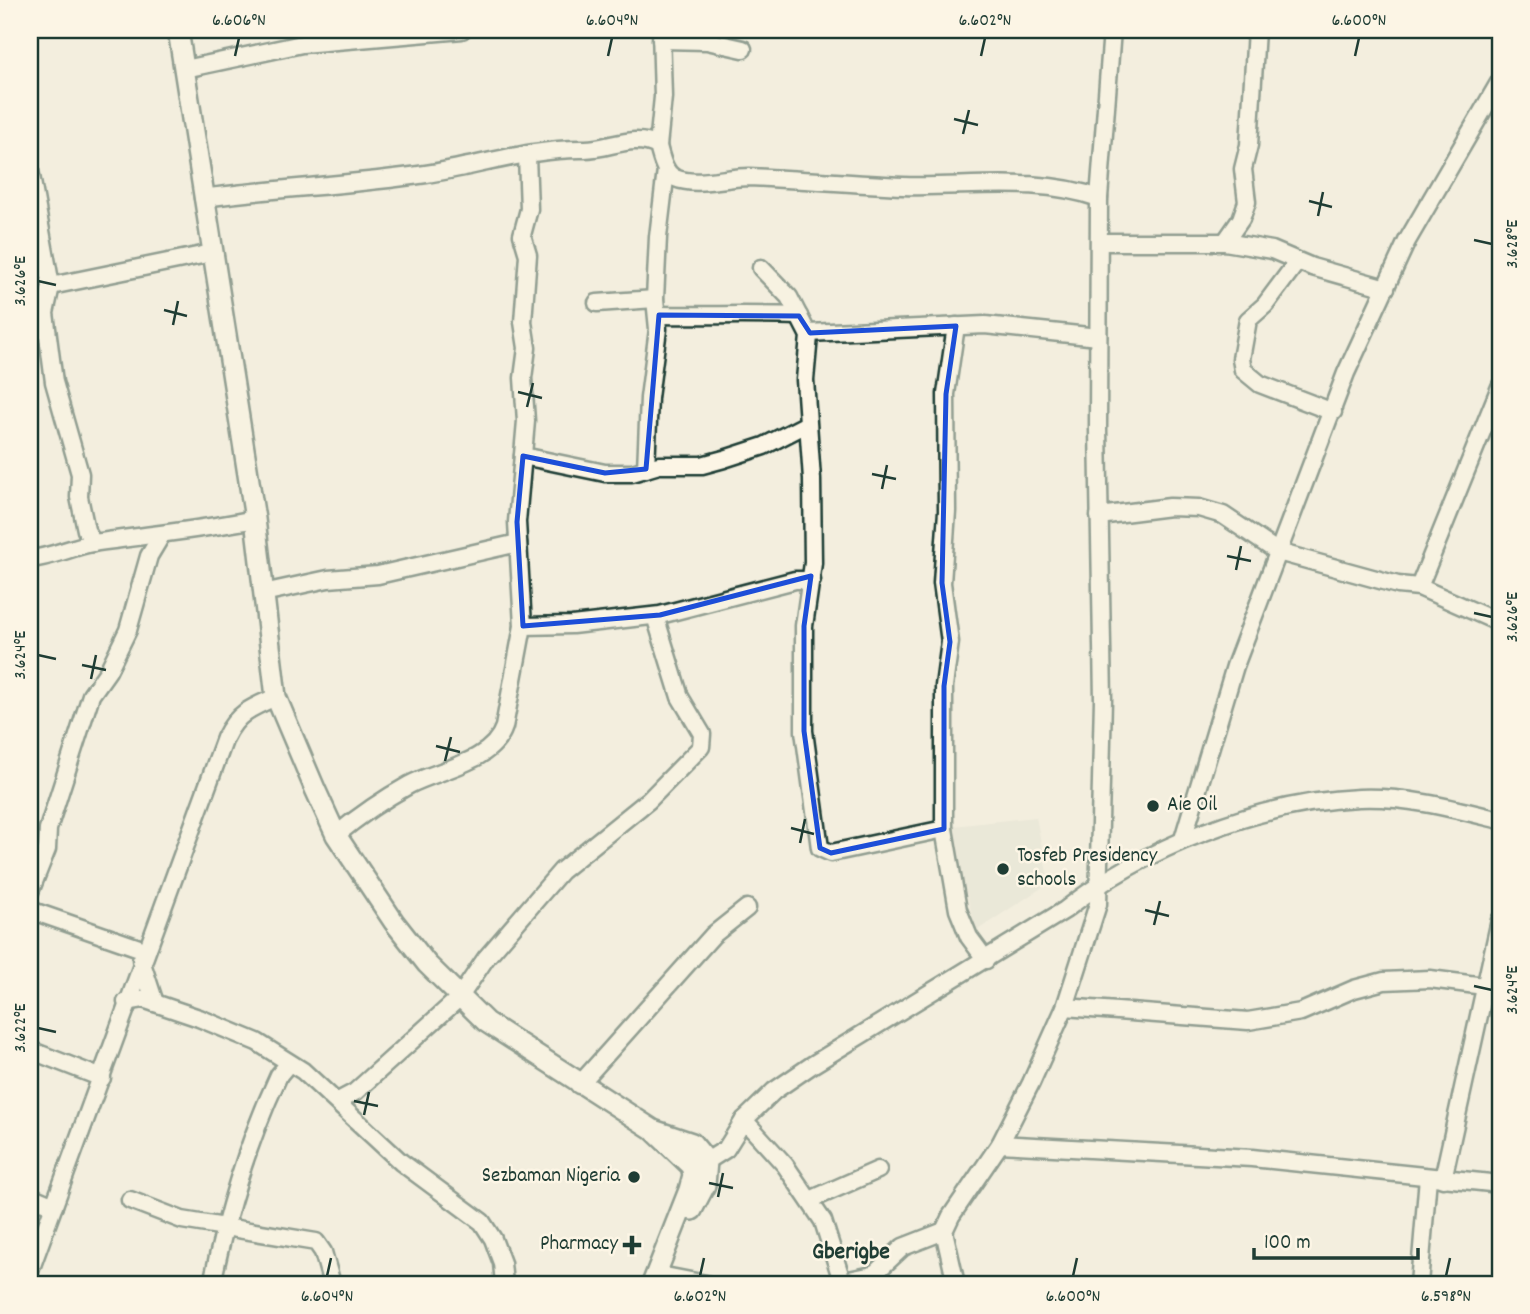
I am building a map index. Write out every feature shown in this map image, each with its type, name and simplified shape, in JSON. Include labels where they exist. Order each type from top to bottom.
[{"type":"main road","points":[[178,30],[255,519],[276,696],[336,835],[394,922],[427,964],[486,1022],[579,1085],[652,1129],[692,1143],[707,1161],[705,1185],[660,1282]]},
{"type":"main road","points":[[652,1129],[691,1166],[693,1175],[660,1282]]},
{"type":"street","points":[[185,69],[302,44],[390,34],[462,30]]},
{"type":"street","points":[[956,1284],[944,1231],[951,1216],[1000,1144],[1065,1007],[1094,924],[1100,882],[1103,699],[1099,516],[1099,198],[1112,30]]},
{"type":"street","points":[[1225,242],[1241,219],[1247,202],[1243,169],[1249,145],[1256,30]]},
{"type":"street","points":[[646,469],[657,307],[658,237],[666,170],[658,146],[663,97],[661,35],[743,49]]},
{"type":"street","points":[[1183,839],[1235,666],[1346,373],[1413,230],[1500,81]]},
{"type":"street","points":[[203,198],[337,182],[354,184],[632,140],[649,141],[658,146]]},
{"type":"street","points":[[336,835],[373,806],[440,771],[468,761],[499,740],[523,626],[518,543],[527,421],[523,379],[527,348],[523,322],[528,256],[522,236],[529,209],[527,156]]},
{"type":"street","points":[[30,170],[31,191],[44,238],[51,286],[45,313],[54,382],[80,474],[79,497],[86,530],[93,543]]},
{"type":"street","points":[[666,170],[673,177],[684,180],[746,177],[905,186],[1039,186],[1070,188],[1099,198]]},
{"type":"street","points":[[1100,242],[1225,242],[1272,250],[1297,262],[1386,288]]},
{"type":"street","points":[[51,286],[212,253]]},
{"type":"street","points":[[1297,262],[1265,305],[1248,320],[1241,359],[1243,370],[1260,384],[1333,412]]},
{"type":"street","points":[[761,268],[789,297],[808,333],[805,380],[812,479],[812,580],[804,626],[804,732],[820,848],[831,853],[944,829]]},
{"type":"street","points":[[597,303],[740,316],[759,313],[799,316]]},
{"type":"street","points":[[808,333],[956,326],[1016,328],[1098,337]]},
{"type":"street","points":[[956,326],[946,394],[947,511],[942,583],[950,642],[944,686],[944,829],[958,910],[969,937],[986,960]]},
{"type":"street","points":[[1419,586],[1500,387]]},
{"type":"street","points":[[523,456],[606,473],[632,473],[659,465],[713,462],[764,446],[807,424]]},
{"type":"street","points":[[1099,516],[1170,507],[1199,508],[1223,515],[1278,552],[1398,585],[1419,586],[1500,623]]},
{"type":"street","points":[[30,559],[46,558],[93,543],[160,536],[255,519]]},
{"type":"street","points":[[30,892],[47,849],[51,819],[91,695],[108,671],[128,630],[149,556],[160,536]]},
{"type":"street","points":[[263,593],[328,579],[391,572],[518,543]]},
{"type":"street","points":[[523,626],[572,625],[655,615],[795,580],[812,580]]},
{"type":"street","points":[[338,1101],[355,1091],[459,998],[486,958],[561,870],[649,800],[701,747],[702,734],[680,697],[655,615]]},
{"type":"street","points":[[30,1271],[102,1078],[143,955],[233,722],[246,709],[276,696]]},
{"type":"street","points":[[707,1161],[726,1149],[744,1120],[774,1091],[812,1065],[1065,910],[1100,882],[1183,839],[1281,809],[1360,797],[1435,804],[1500,820]]},
{"type":"street","points":[[579,1085],[713,935],[747,908]]},
{"type":"street","points":[[30,910],[143,955]]},
{"type":"street","points":[[1419,1284],[1435,1178],[1500,920]]},
{"type":"street","points":[[143,955],[155,1003]]},
{"type":"street","points":[[1065,1007],[1248,1021],[1301,1012],[1354,989],[1406,978],[1484,986]]},
{"type":"street","points":[[126,1002],[143,999],[155,1003],[257,1042],[289,1063],[327,1096],[338,1101],[401,1162],[482,1222],[493,1239],[502,1263],[504,1284]]},
{"type":"street","points":[[30,1050],[102,1078]]},
{"type":"street","points":[[212,1284],[223,1229],[242,1162],[279,1075],[289,1063]]},
{"type":"street","points":[[744,1120],[785,1166],[823,1221],[843,1282],[873,1275],[904,1247],[944,1231]]},
{"type":"street","points":[[1000,1144],[1101,1147],[1252,1158],[1500,1184]]},
{"type":"street","points":[[810,1200],[878,1170]]},
{"type":"street","points":[[30,1196],[54,1206]]},
{"type":"street","points":[[130,1200],[162,1215],[223,1229],[316,1242],[323,1252],[332,1284]]},
{"type":"street","points":[[660,1282],[706,1284]]},
{"type":"highlighted area","points":[[659,315],[799,316],[810,333],[956,326],[946,394],[942,583],[950,642],[944,686],[944,829],[831,853],[820,848],[804,731],[804,626],[811,576],[660,615],[523,626],[517,522],[523,456],[605,473],[646,469]]},
{"type":"shaded area","name":"Tosfeb Presidency schools","points":[[1036,817],[1049,883],[976,931],[957,855],[954,826]]},
{"type":"place","name":"Aie Oil","points":[[1153,806]]},
{"type":"place","name":"Tosfeb Presidency schools","points":[[1003,869]]},
{"type":"place","name":"Sezbaman Nigeria","points":[[634,1177]]},
{"type":"place","name":"Pharmacy","points":[[632,1245]]},
{"type":"district","name":"Gberigbe","points":[[851,1253]]}]
